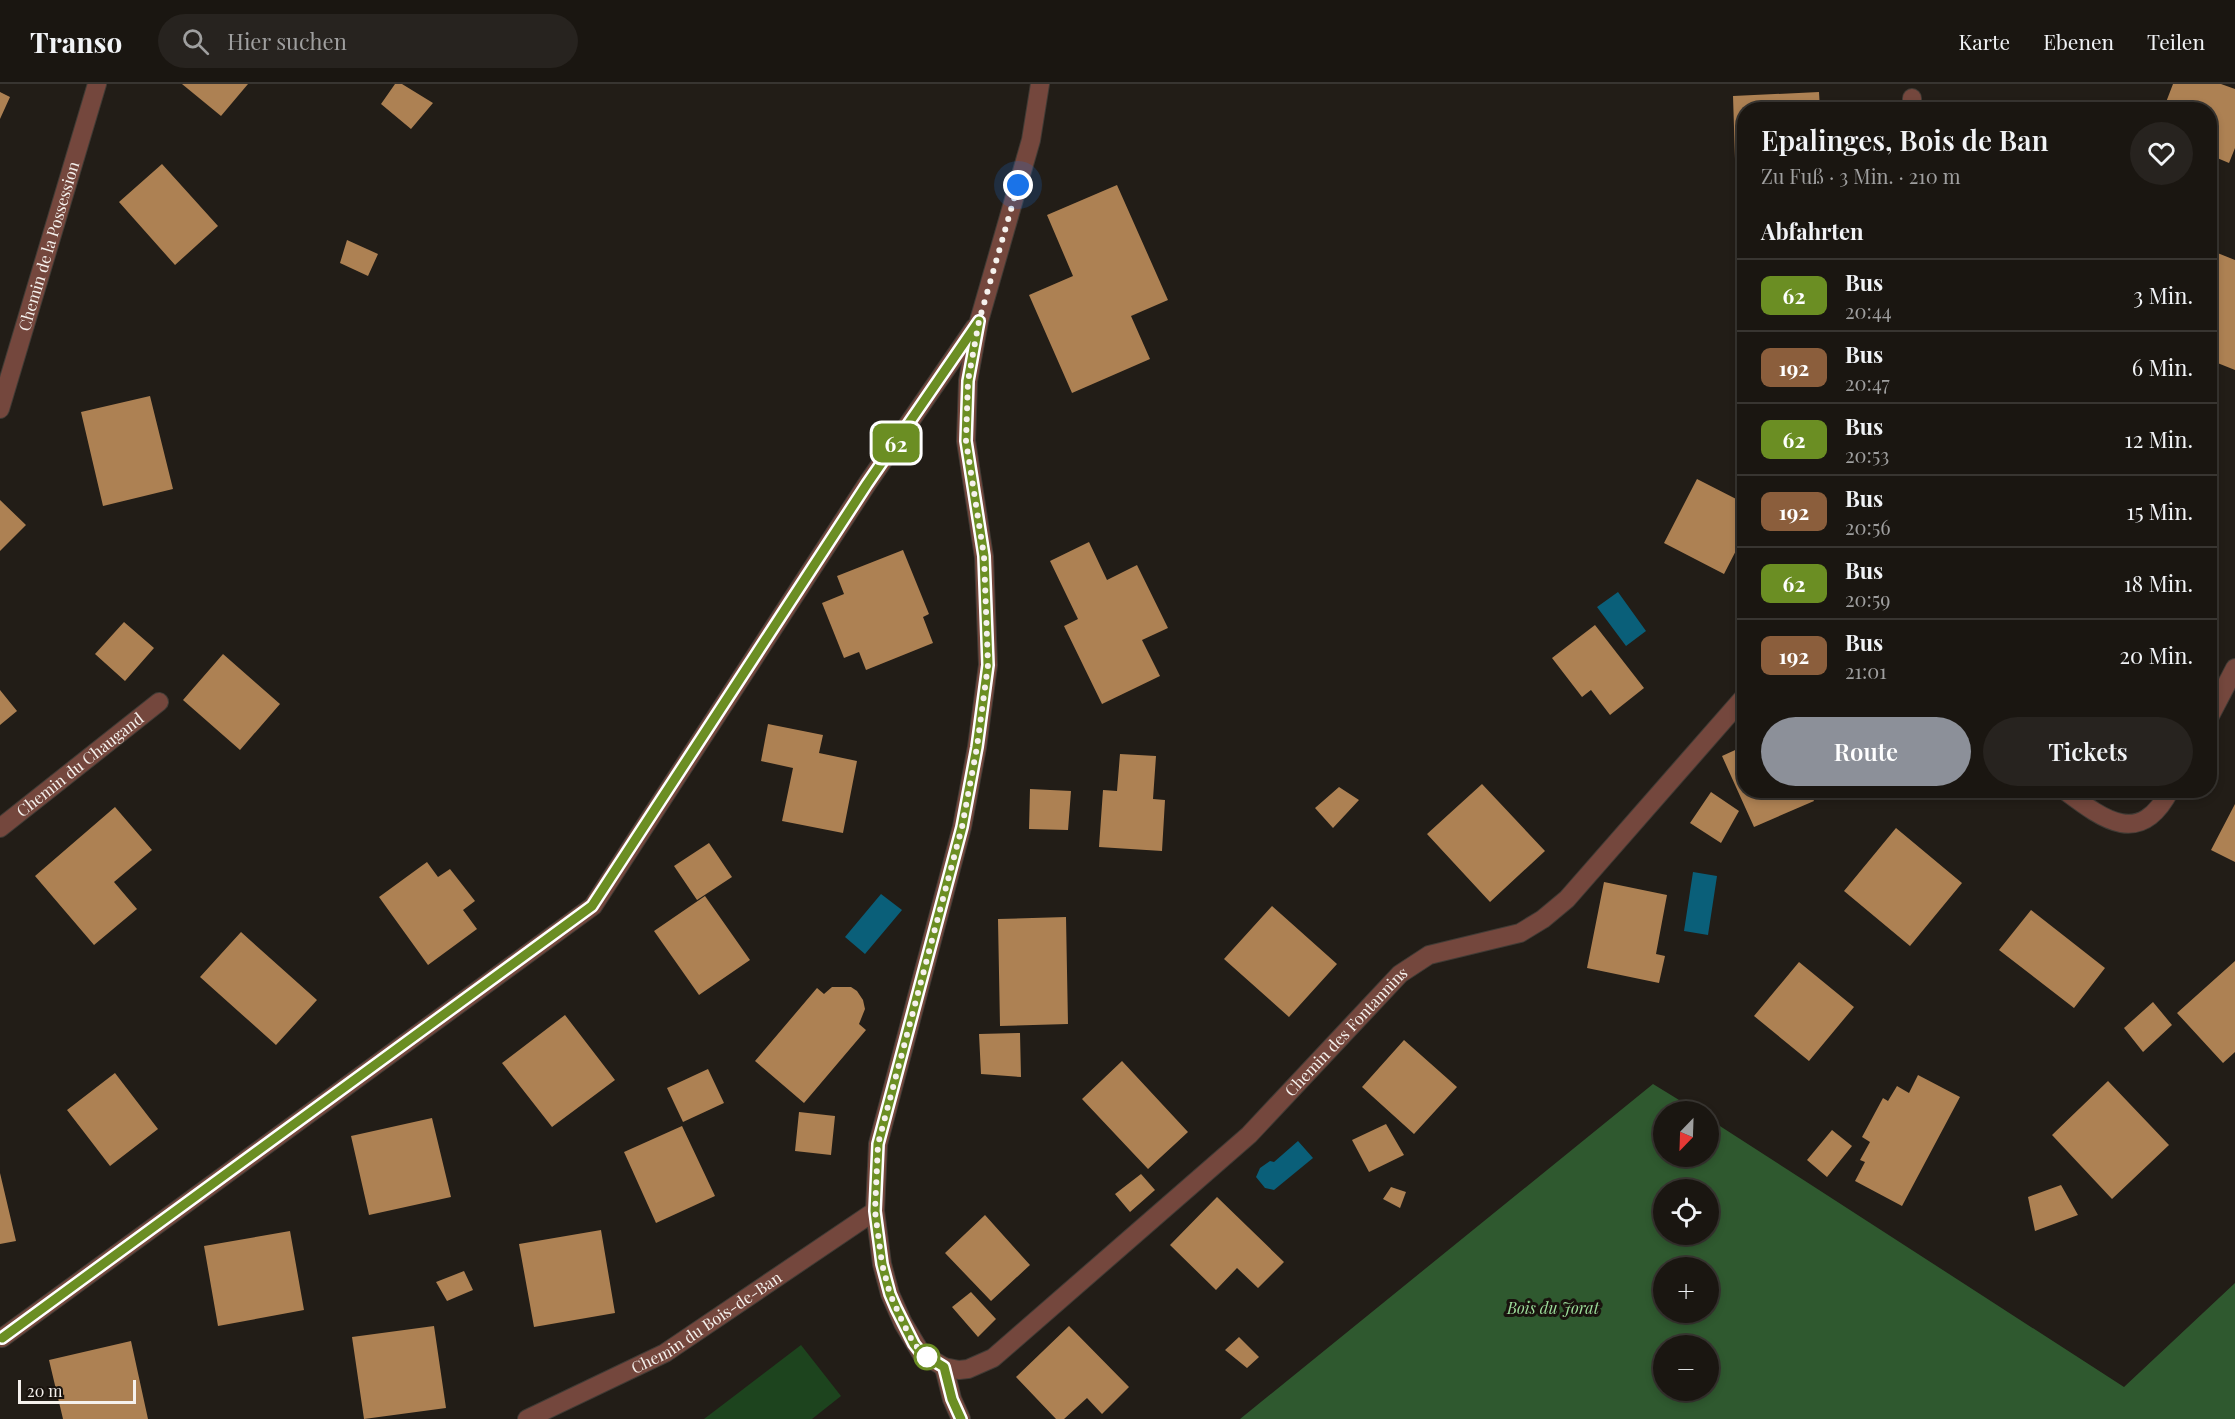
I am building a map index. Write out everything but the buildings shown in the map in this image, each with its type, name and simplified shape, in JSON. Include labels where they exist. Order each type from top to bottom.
[{"type":"street","name":"Chemin de la Possession","points":[[0,409],[97,84]]},
{"type":"street","points":[[961,1419],[952,1399],[944,1367],[921,1353],[903,1323],[890,1294],[882,1264],[875,1211],[878,1144],[962,827],[977,747],[988,665],[984,556],[966,441],[968,381],[979,321],[1031,140],[1041,84]]},
{"type":"street","points":[[2,1338],[592,906],[867,484],[979,321]]},
{"type":"street","points":[[2217,703],[2235,668]]},
{"type":"street","name":"Chemin du Chaugand","points":[[0,828],[159,702]]},
{"type":"street","name":"Chemin des Fontannins","points":[[944,1367],[958,1370],[968,1369],[993,1358],[1249,1135],[1400,974],[1429,955],[1520,933],[1543,919],[1567,899],[1737,705]]},
{"type":"street","points":[[2074,798],[2113,821],[2131,825],[2146,821],[2160,809],[2166,798]]},
{"type":"street","name":"Chemin du Bois-de-Ban","points":[[527,1419],[666,1353],[875,1211]]},
{"type":"green space","name":"Bois du Jorat","points":[[1653,1084],[1681,1101],[1653,1101],[1653,1167],[1719,1167],[1719,1125],[2124,1387],[2235,1283],[2235,1419],[1240,1419]]},
{"type":"green space","points":[[801,1345],[841,1396],[812,1419],[704,1419]]},
{"type":"water","points":[[1618,592],[1646,631],[1626,646],[1597,607]]},
{"type":"water","points":[[1693,872],[1717,876],[1708,935],[1684,931]]},
{"type":"water","points":[[881,894],[902,910],[865,954],[845,937]]},
{"type":"water","points":[[1298,1141],[1313,1158],[1274,1190],[1265,1188],[1256,1177],[1260,1168],[1270,1161],[1274,1162]]},
{"type":"bus line","name":"62","points":[[2,1338],[592,906],[867,484],[979,321],[968,381],[966,441],[984,556],[988,665],[977,747],[962,827],[878,1144],[875,1211],[882,1264],[890,1294],[914,1344],[921,1353],[944,1367],[952,1399],[961,1419]]},
{"type":"route","points":[[927,1357],[930,1359],[914,1344],[903,1323],[890,1294],[882,1264],[875,1211],[878,1144],[962,827],[977,747],[988,665],[984,556],[966,441],[968,381],[979,321],[1018,185]]}]
